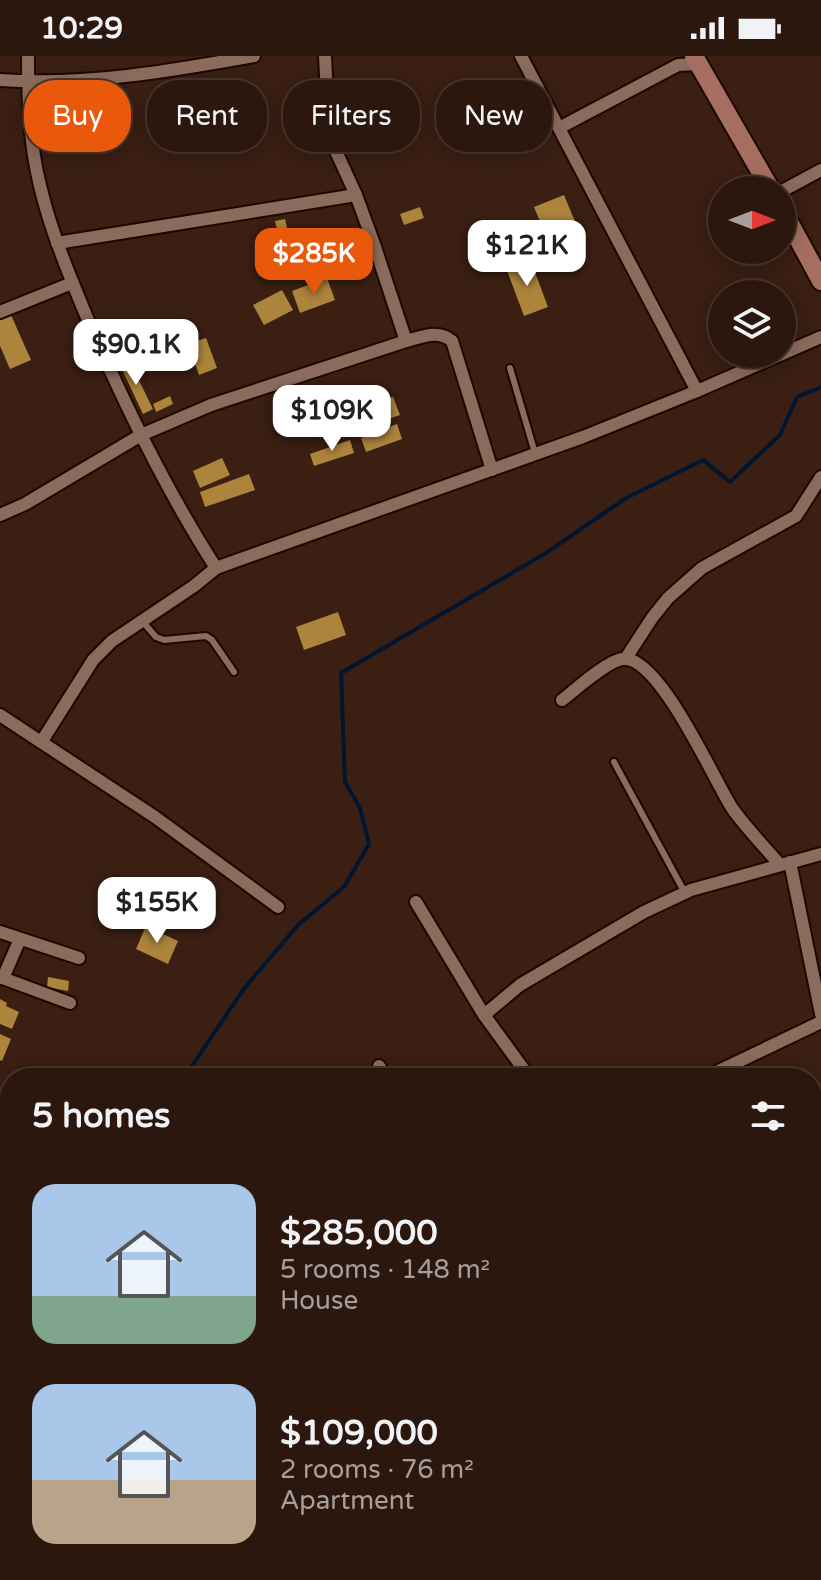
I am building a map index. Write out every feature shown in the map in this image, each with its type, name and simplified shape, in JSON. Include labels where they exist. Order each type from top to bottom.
[{"type":"street","points":[[28,56],[28,80]]},
{"type":"street","points":[[80,80],[162,72],[254,56]]},
{"type":"street","points":[[325,56],[328,114],[335,149],[356,195],[406,341]]},
{"type":"street","points":[[521,56],[697,391]]},
{"type":"street","points":[[559,128],[696,58],[763,176]]},
{"type":"street","points":[[0,80],[24,82]]},
{"type":"street","points":[[34,152],[57,243],[109,369],[141,435],[216,568]]},
{"type":"street","points":[[796,183],[821,170]]},
{"type":"street","points":[[57,243],[356,195]]},
{"type":"street","points":[[796,235],[821,281]]},
{"type":"street","points":[[0,312],[72,283]]},
{"type":"street","points":[[0,515],[25,504],[141,435],[211,405],[435,334],[444,334],[452,341],[492,470]]},
{"type":"street","points":[[42,741],[93,660],[112,641],[216,568],[535,454],[697,391],[821,337]]},
{"type":"street","points":[[626,658],[668,598],[702,568],[796,516],[821,477]]},
{"type":"street","points":[[562,700],[613,661],[626,658],[642,665],[682,715],[733,809],[785,863],[821,1014]]},
{"type":"street","points":[[0,715],[155,817],[278,907]]},
{"type":"street","points":[[484,1015],[520,985],[644,912],[685,893],[821,854]]},
{"type":"street","points":[[416,902],[484,1015],[523,1068]]},
{"type":"street","points":[[0,932],[79,958]]},
{"type":"street","points":[[20,939],[2,977],[70,1003]]},
{"type":"street","points":[[725,1068],[821,1022]]},
{"type":"lane","points":[[510,368],[535,454]]},
{"type":"lane","points":[[142,621],[156,637],[164,640],[206,636],[234,672]]},
{"type":"lane","points":[[614,762],[685,893]]},
{"type":"building","points":[[564,195],[576,224],[546,236],[534,207]]},
{"type":"building","points":[[420,207],[424,218],[404,225],[400,214]]},
{"type":"building","points":[[285,219],[293,253],[283,255],[275,221]]},
{"type":"building","points":[[530,259],[548,307],[524,316],[506,268]]},
{"type":"building","points":[[327,278],[335,300],[300,313],[292,291]]},
{"type":"building","points":[[282,290],[293,310],[264,325],[253,305]]},
{"type":"building","points":[[11,315],[31,360],[10,369],[0,346],[0,320]]},
{"type":"building","points":[[206,338],[217,368],[199,375],[188,344]]},
{"type":"building","points":[[129,360],[153,409],[143,414],[120,365]]},
{"type":"building","points":[[170,396],[173,404],[156,412],[153,404]]},
{"type":"building","points":[[393,397],[400,415],[357,430],[351,412]]},
{"type":"building","points":[[397,424],[402,439],[366,452],[361,438]]},
{"type":"building","points":[[350,440],[354,453],[314,466],[310,454]]},
{"type":"building","points":[[222,458],[230,475],[200,488],[193,471]]},
{"type":"building","points":[[249,474],[255,490],[205,507],[200,492]]},
{"type":"building","points":[[338,612],[346,635],[304,650],[296,627]]},
{"type":"building","points":[[146,926],[178,941],[168,964],[136,949]]},
{"type":"building","points":[[48,977],[69,981],[68,991],[47,987]]},
{"type":"building","points":[[0,999],[19,1012],[12,1029],[0,1024]]},
{"type":"building","points":[[0,1034],[11,1039],[2,1061],[0,1060]]},
{"type":"waterway","points":[[191,1068],[243,990],[298,925],[344,887],[369,844],[360,808],[345,782],[341,673],[546,553],[626,498],[703,460],[730,482],[780,435],[797,397],[821,387]]}]
